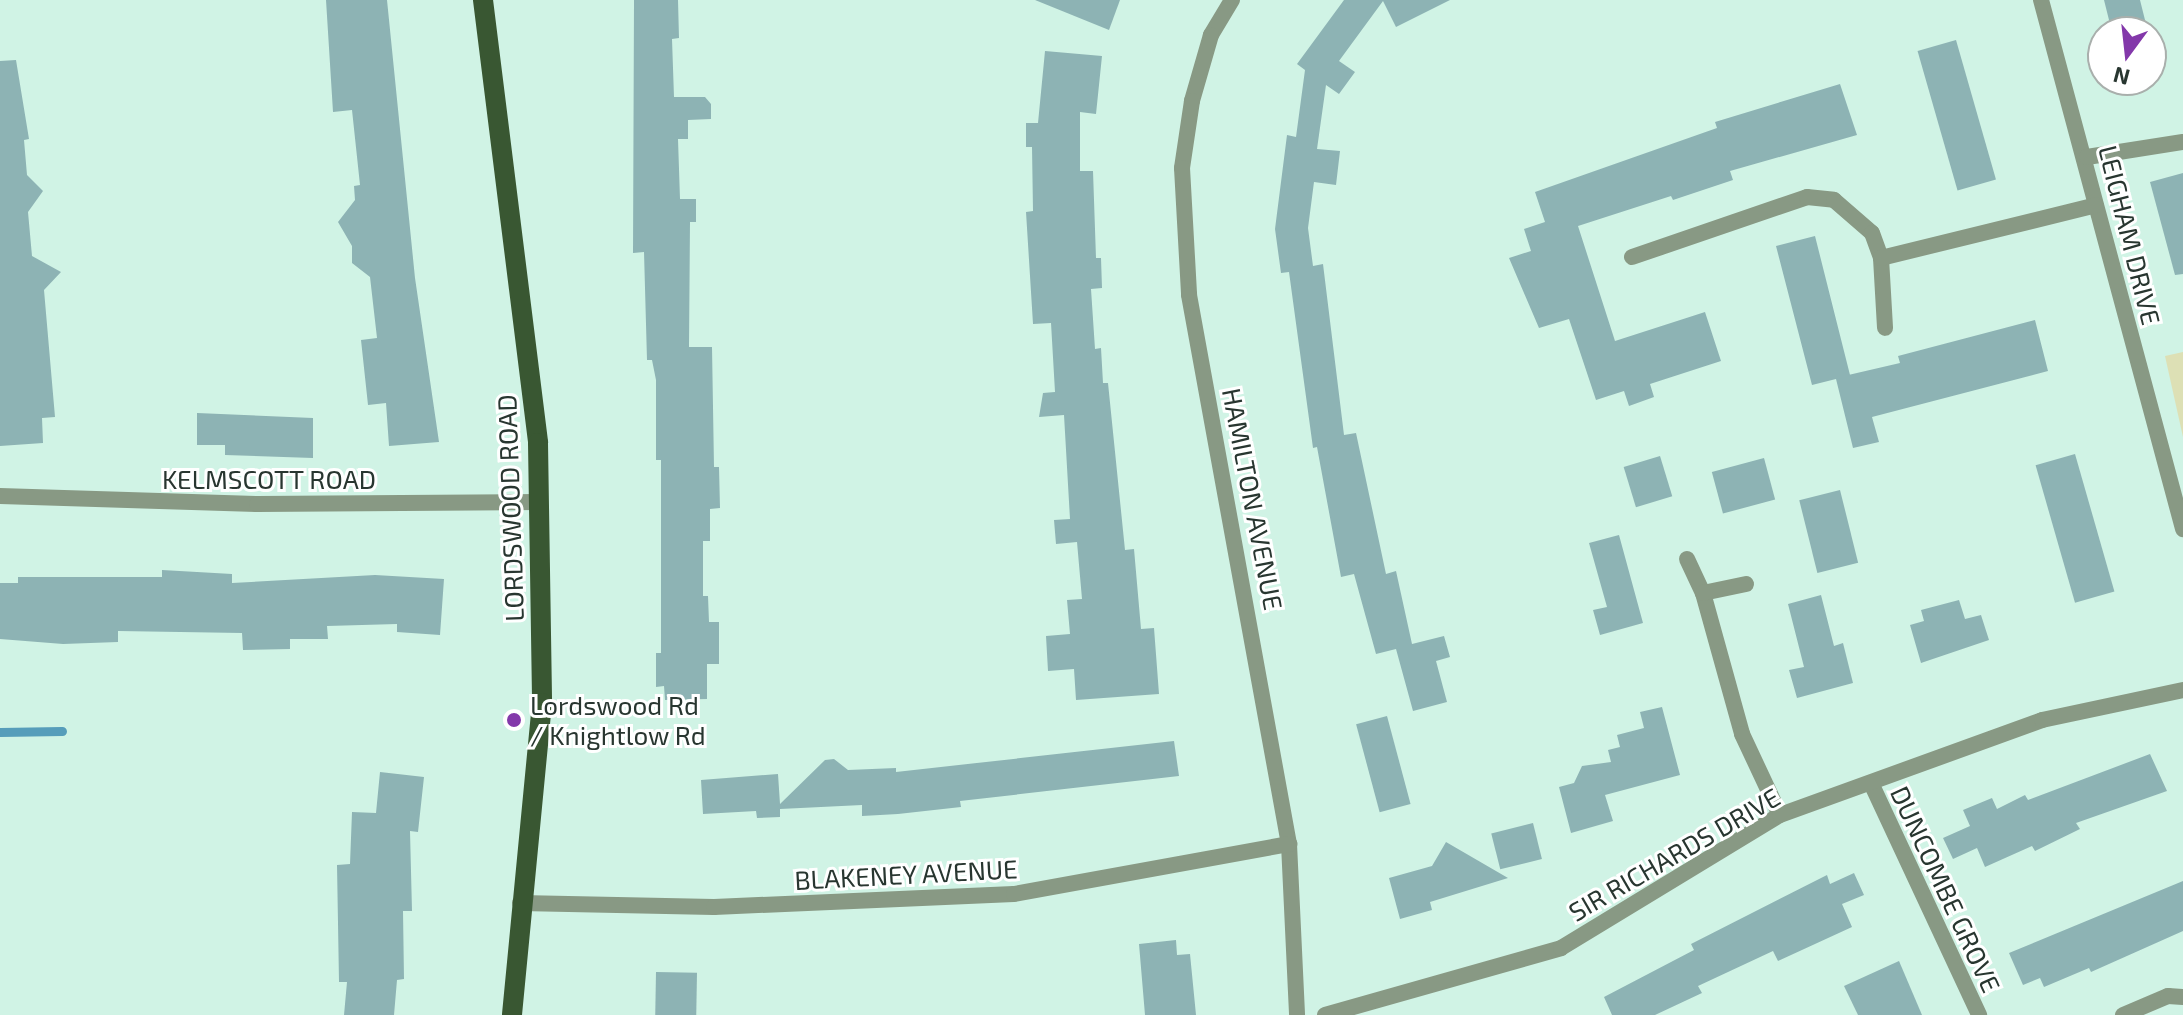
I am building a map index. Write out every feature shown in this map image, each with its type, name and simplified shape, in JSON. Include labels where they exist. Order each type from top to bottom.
[{"type":"main road","name":"LORDSWOOD ROAD","points":[[483,0],[538,443],[542,703],[520,903],[512,1015]]},
{"type":"street","name":"HAMILTON AVENUE","points":[[1232,0],[1211,35],[1192,101],[1182,168],[1189,295],[1289,844],[1297,1015]]},
{"type":"street","name":"LEIGHAM DRIVE","points":[[2041,0],[2087,157],[2096,205],[2183,529]]},
{"type":"street","points":[[2087,157],[2183,142]]},
{"type":"street","points":[[1632,257],[1807,197],[1834,200],[1872,233],[1881,258],[1885,328]]},
{"type":"street","points":[[1881,258],[2096,205]]},
{"type":"street","name":"KELMSCOTT ROAD","points":[[0,496],[257,504],[539,502]]},
{"type":"street","points":[[1687,559],[1703,593],[1742,734],[1780,815]]},
{"type":"street","points":[[1703,593],[1746,584]]},
{"type":"street","name":"SIR RICHARDS DRIVE","points":[[1325,1015],[1561,948],[1780,815],[2042,720],[2183,690]]},
{"type":"street","name":"DUNCOMBE GROVE","points":[[1871,783],[1979,1015]]},
{"type":"street","name":"BLAKENEY AVENUE","points":[[520,903],[714,907],[1014,894],[1289,844]]},
{"type":"street","points":[[2123,1015],[2168,996],[2183,997]]},
{"type":"green space","points":[[2183,352],[2183,437],[2165,356]]},
{"type":"building","points":[[326,0],[387,0],[415,278],[439,442],[389,446],[386,403],[368,405],[361,340],[377,338],[370,277],[352,263],[352,246],[338,222],[355,200],[354,186],[360,185],[352,110],[333,112]]},
{"type":"building","points":[[634,0],[678,0],[679,38],[672,39],[674,97],[705,97],[711,104],[711,119],[688,120],[688,139],[678,139],[680,199],[696,199],[696,222],[690,222],[689,347],[712,347],[714,467],[719,467],[720,508],[710,509],[710,541],[703,541],[703,596],[708,596],[709,622],[719,622],[719,664],[707,664],[707,699],[665,700],[664,686],[656,687],[656,653],[661,653],[661,460],[656,460],[656,380],[652,360],[647,360],[644,252],[633,253]]},
{"type":"building","points":[[1035,0],[1120,0],[1109,30]]},
{"type":"building","points":[[1344,0],[1450,0],[1396,27],[1383,1],[1339,61],[1355,72],[1339,94],[1326,85],[1317,149],[1340,151],[1336,185],[1314,182],[1308,228],[1313,266],[1323,264],[1344,435],[1356,433],[1386,574],[1396,571],[1412,644],[1444,636],[1450,657],[1436,661],[1447,702],[1413,711],[1396,649],[1376,654],[1354,574],[1341,577],[1317,447],[1313,448],[1289,272],[1281,273],[1275,229],[1287,135],[1296,137],[1305,70],[1297,64]]},
{"type":"building","points":[[2104,0],[2140,0],[2144,16],[2108,16]]},
{"type":"building","points":[[1956,40],[1996,179],[1958,190],[1918,51]]},
{"type":"building","points":[[1045,51],[1102,56],[1096,114],[1080,112],[1080,171],[1093,171],[1096,258],[1101,258],[1102,288],[1091,289],[1095,349],[1101,348],[1103,383],[1108,383],[1125,550],[1134,549],[1141,629],[1154,628],[1159,694],[1076,700],[1074,669],[1048,671],[1046,636],[1070,634],[1067,600],[1082,599],[1077,542],[1056,544],[1054,520],[1070,519],[1064,415],[1039,417],[1043,393],[1055,392],[1051,323],[1033,324],[1026,212],[1033,211],[1032,147],[1026,147],[1026,123],[1038,123]]},
{"type":"building","points":[[16,60],[29,139],[24,140],[27,175],[43,191],[28,212],[32,256],[61,272],[44,290],[55,417],[42,418],[43,443],[0,446],[0,61]]},
{"type":"building","points":[[1840,84],[1857,135],[1730,171],[1733,180],[1578,226],[1615,341],[1705,312],[1721,361],[1650,384],[1654,397],[1629,406],[1624,391],[1596,400],[1569,319],[1539,328],[1509,258],[1531,251],[1524,229],[1545,222],[1535,192],[1717,128],[1715,122]]},
{"type":"building","points":[[2183,173],[2183,274],[2175,275],[2150,182]]},
{"type":"building","points":[[1815,236],[1850,375],[1900,363],[1898,356],[2035,320],[2048,371],[1872,417],[1879,442],[1853,448],[1836,379],[1812,385],[1776,246]]},
{"type":"building","points":[[197,413],[313,418],[313,458],[225,455],[225,445],[197,445]]},
{"type":"building","points":[[2075,454],[2114,591],[2075,603],[2036,465]]},
{"type":"building","points":[[1660,456],[1672,496],[1636,507],[1624,467]]},
{"type":"building","points":[[1764,458],[1775,500],[1723,514],[1712,472]]},
{"type":"building","points":[[1840,490],[1858,563],[1817,573],[1799,500]]},
{"type":"building","points":[[1619,535],[1643,623],[1600,635],[1593,610],[1607,607],[1589,543]]},
{"type":"building","points":[[162,570],[232,574],[232,583],[375,575],[444,579],[440,635],[397,632],[397,624],[327,626],[328,639],[290,639],[290,649],[243,650],[242,633],[118,631],[118,642],[63,644],[0,639],[0,583],[18,583],[18,577],[162,577]]},
{"type":"building","points":[[1821,595],[1834,646],[1843,643],[1853,683],[1797,698],[1789,670],[1804,667],[1788,604]]},
{"type":"building","points":[[1959,600],[1965,619],[1981,615],[1989,640],[1921,663],[1910,625],[1924,621],[1921,610]]},
{"type":"building","points":[[1662,707],[1680,775],[1605,795],[1613,821],[1571,833],[1559,787],[1574,783],[1582,766],[1611,762],[1608,750],[1620,747],[1617,735],[1644,728],[1640,712]]},
{"type":"building","points":[[1387,716],[1411,804],[1380,812],[1356,724]]},
{"type":"building","points":[[1174,741],[1179,776],[960,801],[961,807],[898,814],[862,816],[862,805],[780,809],[780,817],[757,818],[756,811],[703,814],[701,780],[778,774],[780,804],[825,760],[834,759],[848,770],[896,768],[896,772]]},
{"type":"building","points":[[2150,754],[2167,791],[2076,823],[2080,829],[2035,851],[2032,846],[1985,867],[1977,848],[1953,859],[1943,838],[1970,826],[1963,810],[1992,798],[1997,809],[2025,795],[2028,800]]},
{"type":"building","points":[[380,772],[424,777],[418,832],[410,831],[412,911],[403,911],[404,979],[397,980],[394,1015],[344,1015],[347,982],[339,982],[337,865],[350,864],[352,812],[376,813]]},
{"type":"building","points":[[1533,823],[1542,859],[1500,869],[1491,833]]},
{"type":"building","points":[[1446,842],[1508,878],[1430,902],[1432,910],[1400,919],[1389,878],[1432,866]]},
{"type":"building","points":[[1854,873],[1864,895],[1842,904],[1852,927],[1778,961],[1773,951],[1698,986],[1702,993],[1655,1015],[1612,1015],[1604,997],[1694,950],[1691,944],[1827,875],[1830,884]]},
{"type":"building","points":[[2183,881],[2183,931],[2091,972],[2089,968],[2044,987],[2040,978],[2023,985],[2009,953]]},
{"type":"building","points":[[1176,940],[1177,955],[1190,954],[1196,1015],[1145,1015],[1139,944]]},
{"type":"building","points":[[1899,961],[1922,1015],[1858,1015],[1844,986]]},
{"type":"building","points":[[656,972],[697,973],[696,1015],[655,1015]]},
{"type":"waterway","points":[[0,732],[62,731]]},
{"type":"place","name":"Lordswood Rd / Knightlow Rd","points":[[514,720]]}]
